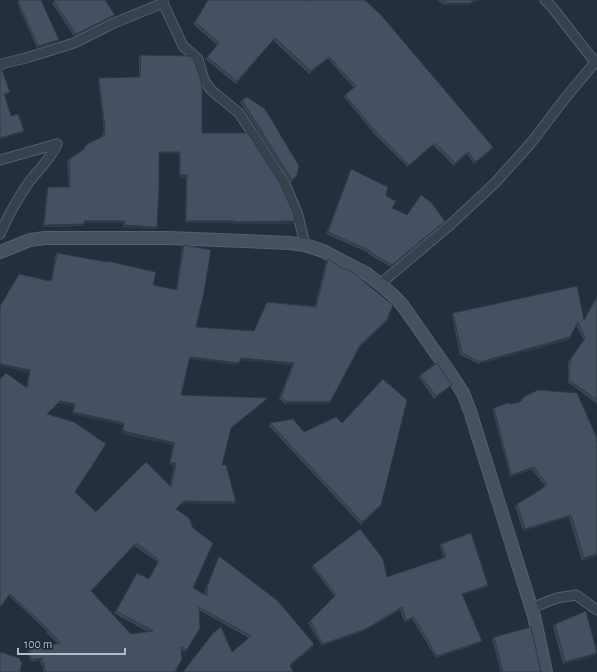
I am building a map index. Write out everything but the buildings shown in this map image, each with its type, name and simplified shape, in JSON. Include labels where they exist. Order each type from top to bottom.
[{"type":"street","points":[[380,284],[450,225],[495,183],[531,143],[596,61],[545,0]]},
{"type":"street","points":[[0,65],[74,43],[114,23],[163,2],[183,46],[198,59],[204,80],[211,90],[239,113],[285,184],[298,215],[305,245]]},
{"type":"street","points":[[0,160],[57,144],[48,160],[30,180],[18,199],[0,234]]},
{"type":"street","points":[[0,252],[30,240],[45,238],[169,238],[290,243],[305,245],[323,251],[367,274],[393,295],[403,306],[462,393],[470,410],[531,608],[546,672]]},
{"type":"street","points":[[531,608],[557,598],[576,595],[597,610]]}]
